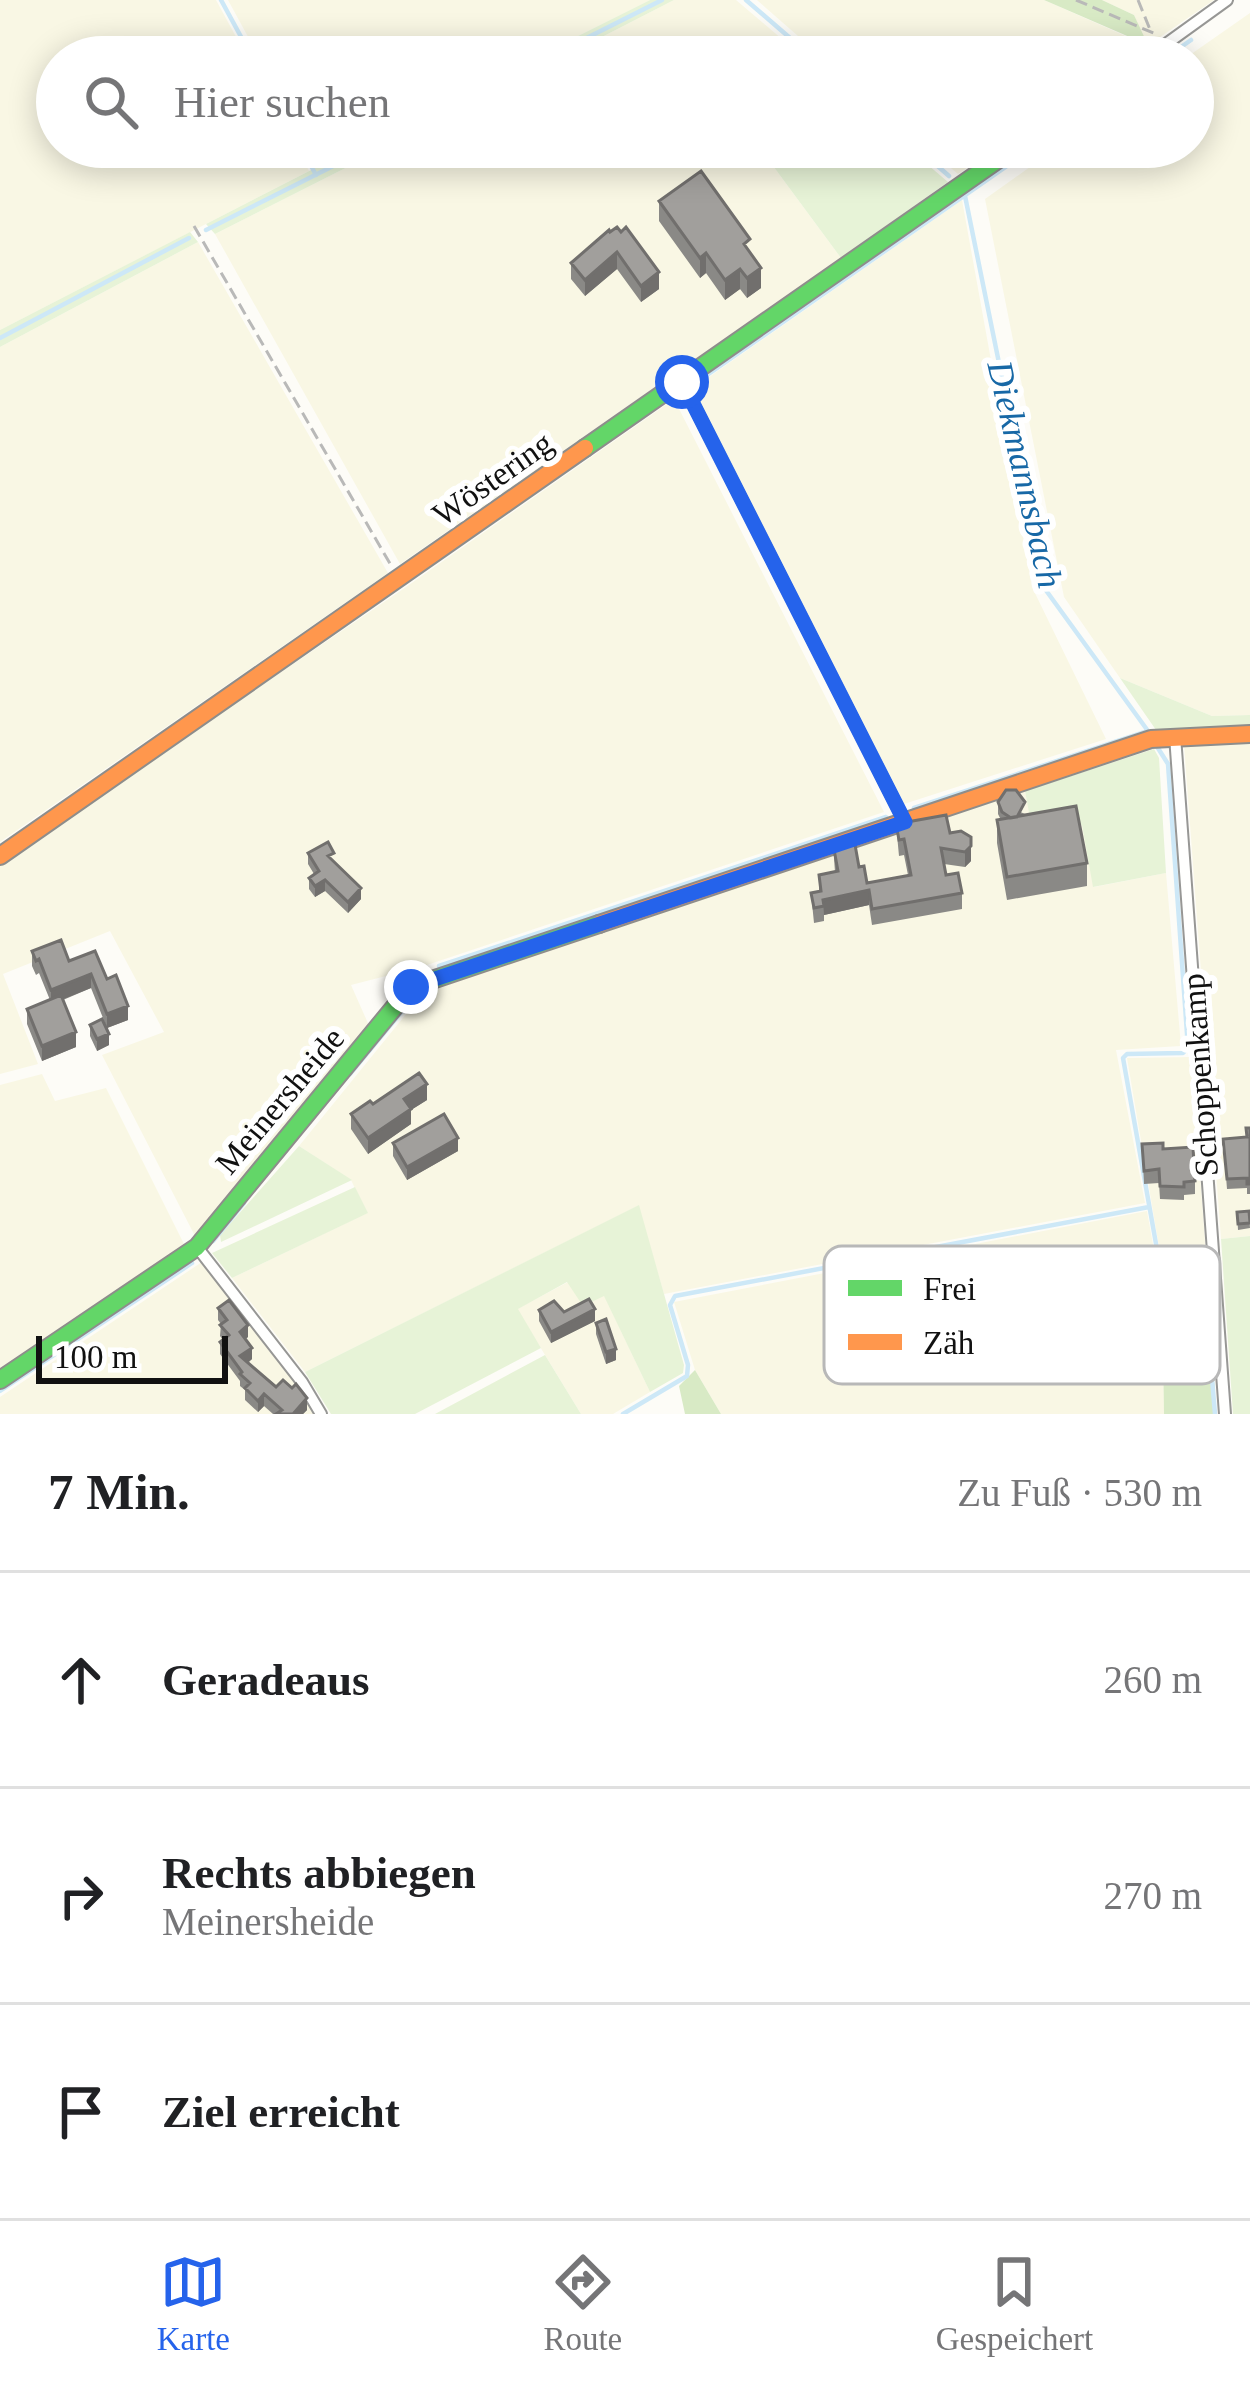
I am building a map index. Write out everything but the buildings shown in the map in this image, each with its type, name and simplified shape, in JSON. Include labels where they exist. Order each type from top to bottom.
[{"type":"street","points":[[1178,36],[1227,0]]},
{"type":"street","name":"Wöstering","points":[[0,856],[986,168]]},
{"type":"street","points":[[682,382],[905,822]]},
{"type":"street","name":"Meinersheide","points":[[0,1380],[197,1247],[411,987],[1151,739],[1250,734]]},
{"type":"street","name":"Schoppenkamp","points":[[1174,736],[1212,1246]]},
{"type":"street","points":[[197,1247],[302,1382],[321,1414]]},
{"type":"street","name":"Schoppenkamp","points":[[1220,1348],[1225,1414]]},
{"type":"path","points":[[1076,0],[1157,36]]},
{"type":"path","points":[[1138,0],[1151,32]]},
{"type":"path","points":[[194,226],[400,579]]},
{"type":"shaded area","points":[[0,0],[216,0],[236,36],[36,36],[36,168],[309,171],[0,330]]},
{"type":"shaded area","points":[[228,0],[650,0],[578,36],[248,36]]},
{"type":"shaded area","points":[[674,0],[736,0],[778,36],[604,36]]},
{"type":"shaded area","points":[[757,0],[1044,0],[1126,36],[798,36]]},
{"type":"shaded area","points":[[1102,0],[1214,0],[1162,36],[1142,36],[1134,15]]},
{"type":"shaded area","points":[[1250,13],[1250,715],[1212,716],[1120,678],[1064,597],[985,199],[1029,168],[1214,168],[1214,38]]},
{"type":"shaded area","points":[[345,168],[775,168],[841,258],[400,564],[215,234]]},
{"type":"shaded area","points":[[962,200],[1032,587],[1106,739],[904,804],[697,389]]},
{"type":"shaded area","points":[[198,242],[388,573],[0,842],[0,347]]},
{"type":"shaded area","points":[[674,399],[884,812],[421,967],[351,985],[371,1030],[196,1238],[102,1055],[164,1032],[110,931],[3,974],[38,1064],[0,1074],[0,864]]},
{"type":"shaded area","points":[[1250,743],[1250,1236],[1221,1239],[1184,744]]},
{"type":"shaded area","points":[[1025,791],[1034,833],[1082,825],[1094,887],[1166,873],[1181,1046],[1116,1050],[1145,1203],[918,1246],[824,1246],[824,1264],[664,1294],[638,1206],[305,1372],[232,1278],[367,1213],[351,1180],[299,1146],[424,992]]},
{"type":"shaded area","points":[[1191,1057],[1205,1246],[1159,1246],[1127,1058]]},
{"type":"shaded area","points":[[42,1074],[55,1101],[106,1088],[185,1246],[0,1373],[0,1085]]},
{"type":"shaded area","points":[[1147,1211],[1153,1246],[965,1246]]},
{"type":"shaded area","points":[[202,1262],[298,1384],[315,1414],[0,1414],[0,1397]]},
{"type":"shaded area","points":[[824,1273],[824,1384],[1164,1384],[1164,1414],[721,1414],[695,1370],[674,1302]]},
{"type":"shaded area","points":[[568,1282],[604,1295],[650,1392],[613,1414],[581,1414],[517,1309]]},
{"type":"green space","points":[[650,0],[674,0],[604,36],[578,36]]},
{"type":"green space","points":[[1044,0],[1102,0],[1134,15],[1144,36],[1127,36]]},
{"type":"green space","points":[[315,168],[345,168],[215,234],[206,224]]},
{"type":"green space","points":[[775,168],[932,168],[948,182],[841,258]]},
{"type":"green space","points":[[190,232],[198,242],[0,347],[0,330]]},
{"type":"green space","points":[[1120,678],[1212,716],[1250,715],[1250,725],[1156,730]]},
{"type":"green space","points":[[1154,749],[1159,758],[1166,873],[1093,887],[1082,825],[1033,834],[1025,791]]},
{"type":"green space","points":[[299,1146],[352,1180],[221,1242],[220,1235]]},
{"type":"green space","points":[[355,1187],[368,1213],[232,1278],[212,1253]]},
{"type":"green space","points":[[639,1205],[684,1365],[683,1373],[650,1392],[604,1296],[583,1306],[567,1282],[518,1309],[541,1348],[415,1414],[331,1414],[305,1372]]},
{"type":"green space","points":[[1250,1236],[1250,1414],[1233,1414],[1221,1239]]},
{"type":"green space","points":[[545,1355],[581,1414],[435,1414]]},
{"type":"green space","points":[[695,1370],[721,1414],[685,1414],[679,1386]]},
{"type":"green space","points":[[1164,1384],[1214,1384],[1216,1414],[1164,1414]]},
{"type":"waterway","points":[[221,0],[241,36]]},
{"type":"waterway","points":[[591,36],[662,0]]},
{"type":"waterway","name":"Diekmannsbach","points":[[746,0],[788,36]]},
{"type":"waterway","points":[[312,168],[316,175]]},
{"type":"waterway","points":[[206,230],[329,168]]},
{"type":"waterway","name":"Diekmannsbach","points":[[940,168],[949,176]]},
{"type":"waterway","points":[[700,380],[1004,168]]},
{"type":"waterway","name":"Diekmannsbach","points":[[914,808],[1148,731],[1045,589],[964,191]]},
{"type":"waterway","points":[[0,338],[189,238]]},
{"type":"waterway","points":[[1156,745],[1168,764],[1188,1048],[1183,1053],[1127,1054],[1123,1058],[1156,1246]]},
{"type":"waterway","points":[[439,966],[886,817]]},
{"type":"waterway","points":[[350,1074],[418,992]]},
{"type":"waterway","points":[[213,1241],[244,1203]]},
{"type":"waterway","points":[[941,1246],[1149,1207]]},
{"type":"waterway","points":[[0,1391],[192,1263]]},
{"type":"waterway","points":[[623,1414],[687,1376],[670,1305],[675,1296],[824,1268]]},
{"type":"waterway","points":[[1212,1384],[1215,1414]]},
{"type":"traffic: fast","points":[[585,448],[986,168]]},
{"type":"traffic: fast","points":[[0,1380],[197,1247],[411,987],[599,924]]},
{"type":"traffic: slow","points":[[0,856],[585,448]]},
{"type":"traffic: slow","points":[[599,924],[1151,739],[1250,734]]},
{"type":"route","points":[[411,987],[905,822],[682,382]]}]
